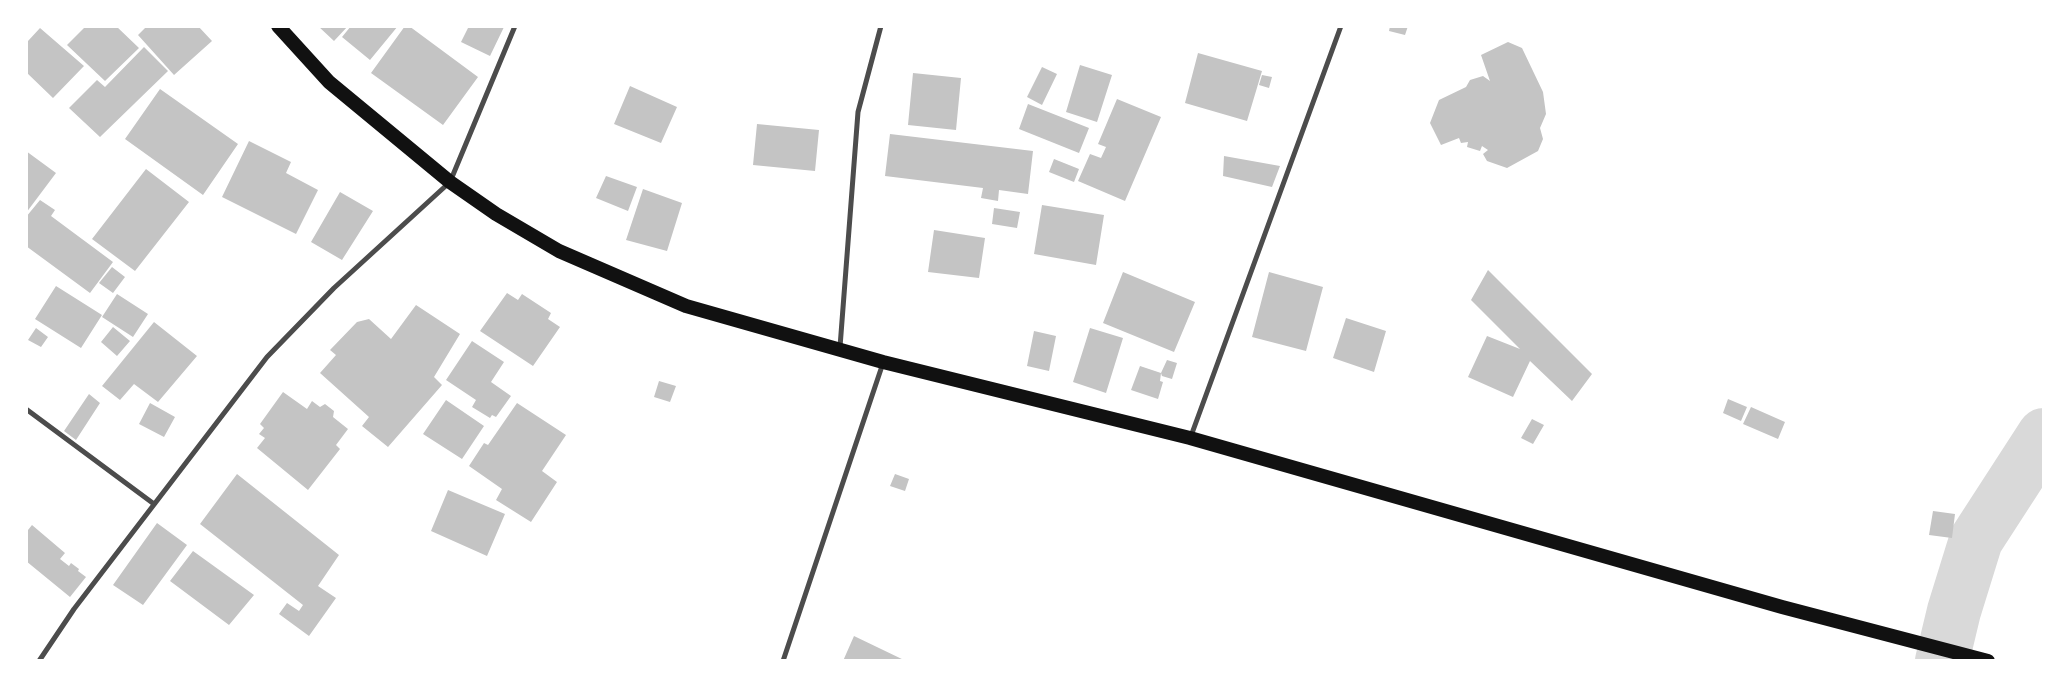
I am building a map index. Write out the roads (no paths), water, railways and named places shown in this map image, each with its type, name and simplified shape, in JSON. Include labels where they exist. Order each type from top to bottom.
[{"type":"highway","points":[[278,26],[329,82],[450,182],[496,214],[559,251],[686,306],[883,362],[1190,438],[1782,607],[1988,661]]},
{"type":"street","points":[[39,661],[74,609],[266,357],[334,288],[450,182],[514,26]]},
{"type":"street","points":[[839,350],[858,112],[881,26]]},
{"type":"street","points":[[1190,438],[1341,26]]},
{"type":"street","points":[[783,661],[883,362]]},
{"type":"street","points":[[26,409],[154,504]]},
{"type":"waterway","points":[[1942,661],[1954,611],[1976,540],[2044,435]]}]
